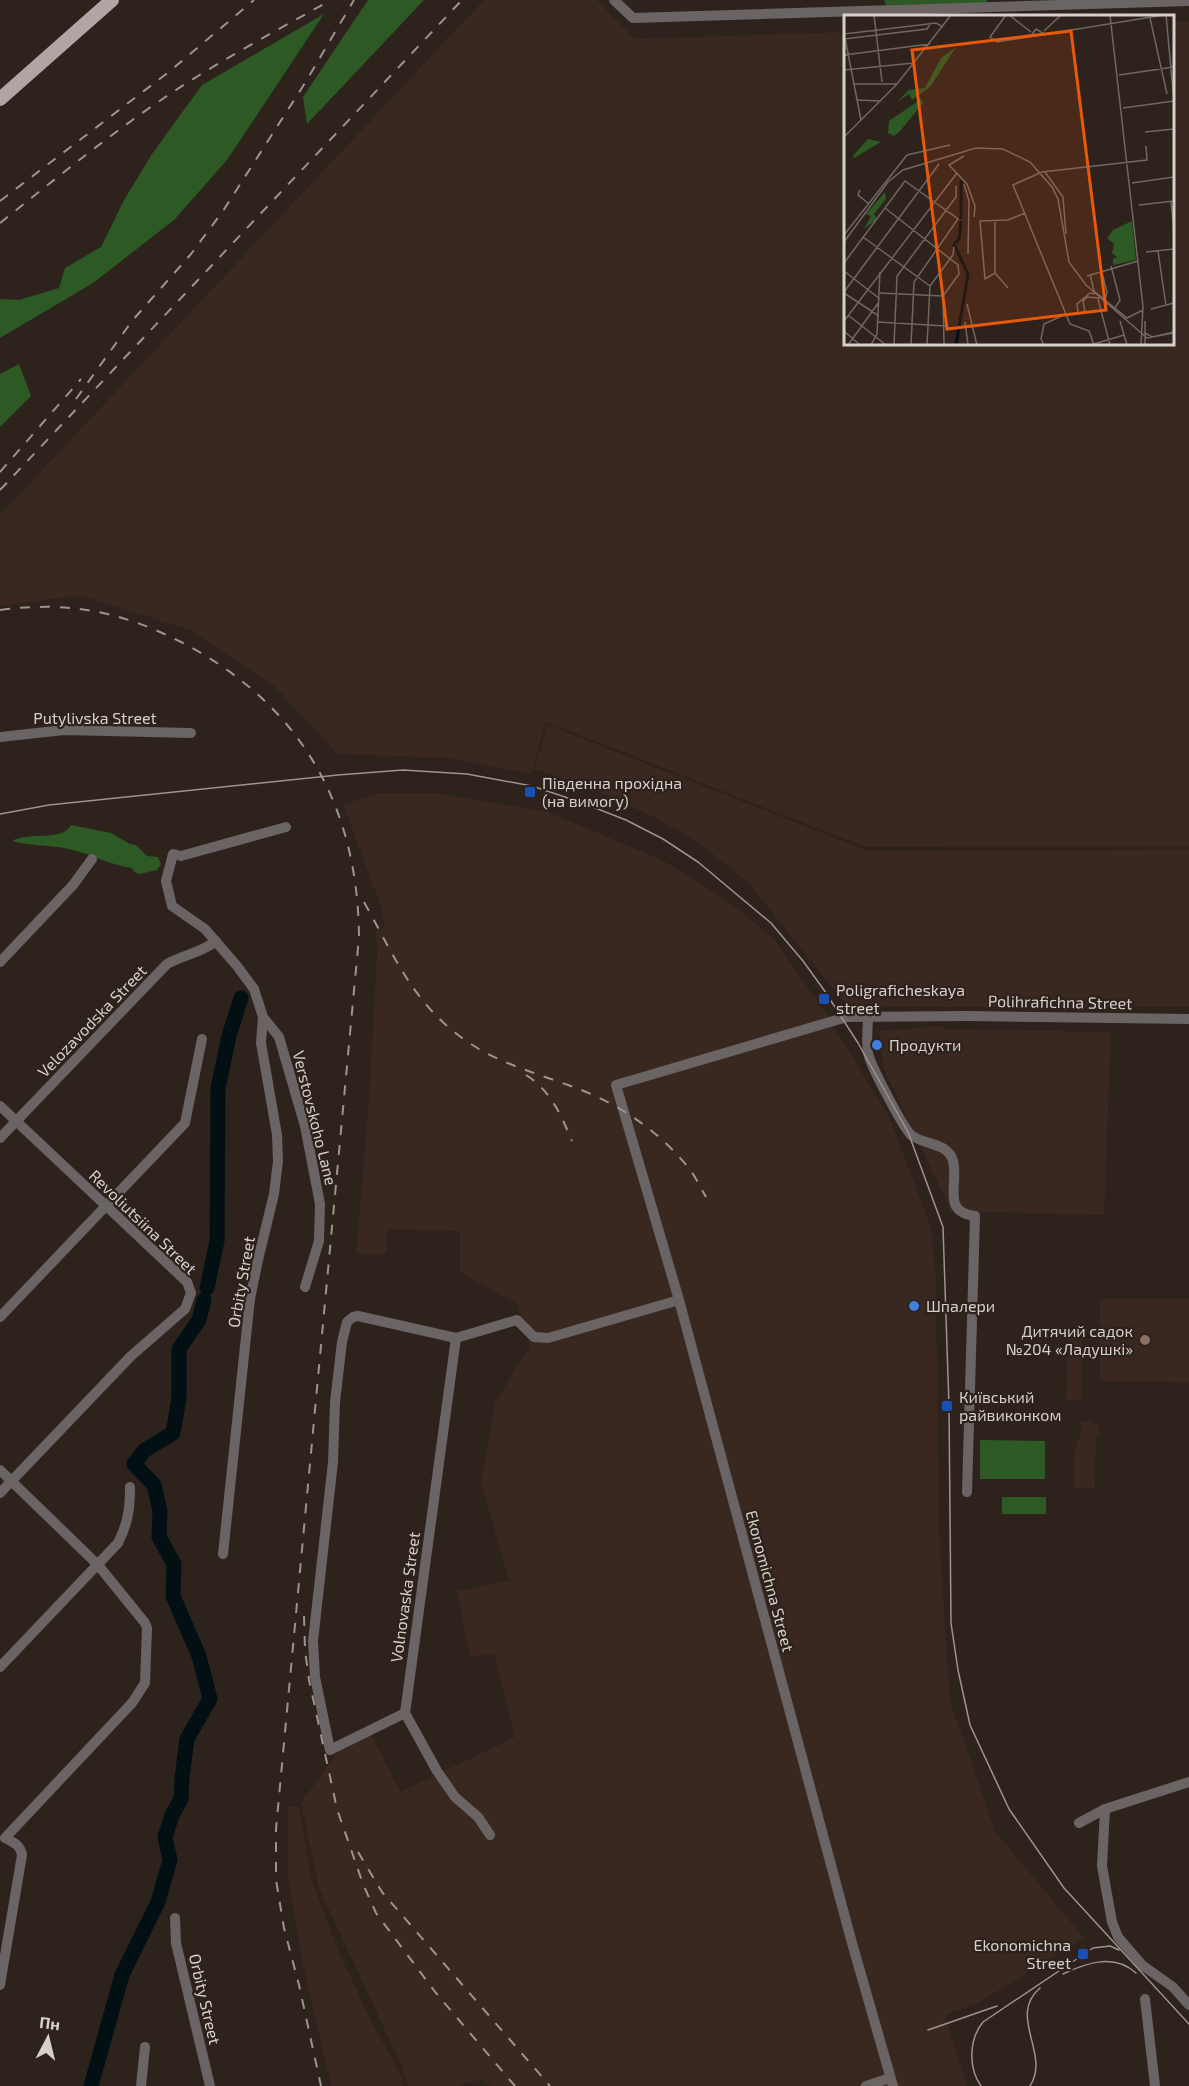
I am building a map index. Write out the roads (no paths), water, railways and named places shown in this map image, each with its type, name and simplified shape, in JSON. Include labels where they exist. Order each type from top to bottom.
[{"type":"main road","points":[[1,98],[112,0]]},
{"type":"street","points":[[614,0],[633,18],[875,5],[1189,1]]},
{"type":"street","name":"Putylivska Street","points":[[0,737],[64,730],[191,733]]},
{"type":"street","name":"Verstovskoho Lane","points":[[286,827],[181,856],[173,854],[166,881],[172,906],[205,929],[216,941],[254,989],[263,1017],[279,1037],[304,1126],[320,1204],[319,1241],[305,1287]]},
{"type":"street","points":[[0,962],[73,885],[92,858]]},
{"type":"street","name":"Velozavodska Street","points":[[0,1137],[167,964],[200,951],[216,941]]},
{"type":"street","points":[[868,1016],[870,1060],[912,1135],[950,1154],[953,1160],[953,1203],[962,1214],[975,1216],[967,1492]]},
{"type":"street","name":"Polihrafichna Street","points":[[616,1085],[847,1017],[967,1016],[1189,1020]]},
{"type":"street","name":"Orbity Street","points":[[223,1554],[250,1299],[274,1194],[278,1161],[277,1135],[261,1043],[263,1017]]},
{"type":"street","points":[[0,1317],[186,1123],[202,1039]]},
{"type":"street","name":"Ekonomichna Street","points":[[616,1085],[679,1300],[852,1943],[892,2082]]},
{"type":"street","name":"Revoliutsiina Street","points":[[0,1106],[187,1282],[191,1293],[185,1309],[131,1356],[0,1492]]},
{"type":"street","points":[[490,1835],[478,1817],[455,1797],[437,1771],[405,1713],[330,1750],[315,1677],[313,1641],[333,1462],[338,1378],[344,1328],[349,1319],[358,1316],[456,1338],[517,1320],[534,1337],[549,1338],[679,1300]]},
{"type":"street","name":"Volnovaska Street","points":[[405,1713],[456,1338]]},
{"type":"street","points":[[0,1470],[98,1565],[147,1628],[143,1688],[132,1703],[2,1838],[18,1845],[22,1855],[0,1985]]},
{"type":"street","points":[[0,1667],[118,1543],[130,1510],[130,1487]]},
{"type":"street","points":[[1079,1823],[1105,1809],[1189,1782]]},
{"type":"street","points":[[1105,1809],[1102,1866],[1112,1922],[1118,1937],[1142,1965],[1173,1987],[1189,2005]]},
{"type":"street","name":"Orbity Street","points":[[175,1918],[176,1943],[210,2086]]},
{"type":"street","points":[[1145,1999],[1155,2086]]},
{"type":"street","points":[[141,2086],[145,2047]]},
{"type":"street","points":[[866,2086],[892,2082]]},
{"type":"waterway","points":[[207,1288],[217,1241],[218,1088],[229,1036],[241,998]]},
{"type":"waterway","points":[[91,2086],[122,1975],[158,1902],[170,1860],[165,1837],[172,1815],[181,1799],[187,1739],[210,1699],[199,1656],[173,1596],[174,1564],[159,1537],[160,1511],[154,1485],[134,1464],[145,1450],[173,1433],[179,1398],[179,1349],[199,1320],[204,1300]]},
{"type":"tram line","points":[[0,814],[49,805],[338,775],[403,770],[467,774],[532,786],[626,820],[663,839],[698,862],[771,923],[803,961],[858,1043],[908,1132],[943,1227],[949,1406],[951,1623],[970,1725],[1009,1809],[1064,1888],[1189,2024]]},
{"type":"tram line","points":[[981,2086],[974,2071],[972,2054],[975,2037],[983,2022],[1093,1948],[1110,1946],[1119,1950]]},
{"type":"tram line","points":[[1063,1974],[1081,1966],[1100,1962],[1119,1963],[1136,1973]]},
{"type":"tram line","points":[[1030,2086],[1035,2074],[1036,2061],[1027,2011],[1031,1999],[1040,1988]]},
{"type":"tram line","points":[[928,2030],[997,2006]]},
{"type":"railway","points":[[0,201],[170,71],[254,0]]},
{"type":"railway","points":[[0,223],[99,145],[181,86],[331,0]]},
{"type":"railway","points":[[76,399],[132,321],[191,254],[223,211],[305,83],[354,0]]},
{"type":"railway","points":[[0,490],[462,0]]},
{"type":"railway","points":[[0,472],[81,379]]},
{"type":"railway","points":[[0,610],[71,608],[115,616],[158,631],[222,667],[258,695],[289,727],[314,762],[333,801],[347,843],[356,889],[359,937],[276,1829],[276,1880],[284,1928],[321,2086]]},
{"type":"railway","points":[[364,902],[395,959],[418,995],[447,1026],[489,1054],[602,1099],[633,1117],[675,1152],[692,1173],[706,1197]]},
{"type":"railway","points":[[526,1075],[549,1096],[572,1141]]},
{"type":"railway","points":[[304,1616],[309,1680],[337,1809],[363,1884],[376,1913],[436,1993],[515,2086]]},
{"type":"railway","points":[[358,1852],[382,1892],[550,2086]]},
{"type":"place","name":"Південна прохідна (на вимогу)","points":[[530,792]]},
{"type":"place","name":"Poligraficheskaya street","points":[[824,999]]},
{"type":"place","name":"Продукти","points":[[877,1045]]},
{"type":"place","name":"Шпалери","points":[[914,1306]]},
{"type":"place","name":"Дитячий садок №204 «Ладушкі»","points":[[1145,1340]]},
{"type":"place","name":"Київський райвиконком","points":[[947,1406]]},
{"type":"place","name":"Ekonomichna Street","points":[[1083,1954]]}]
